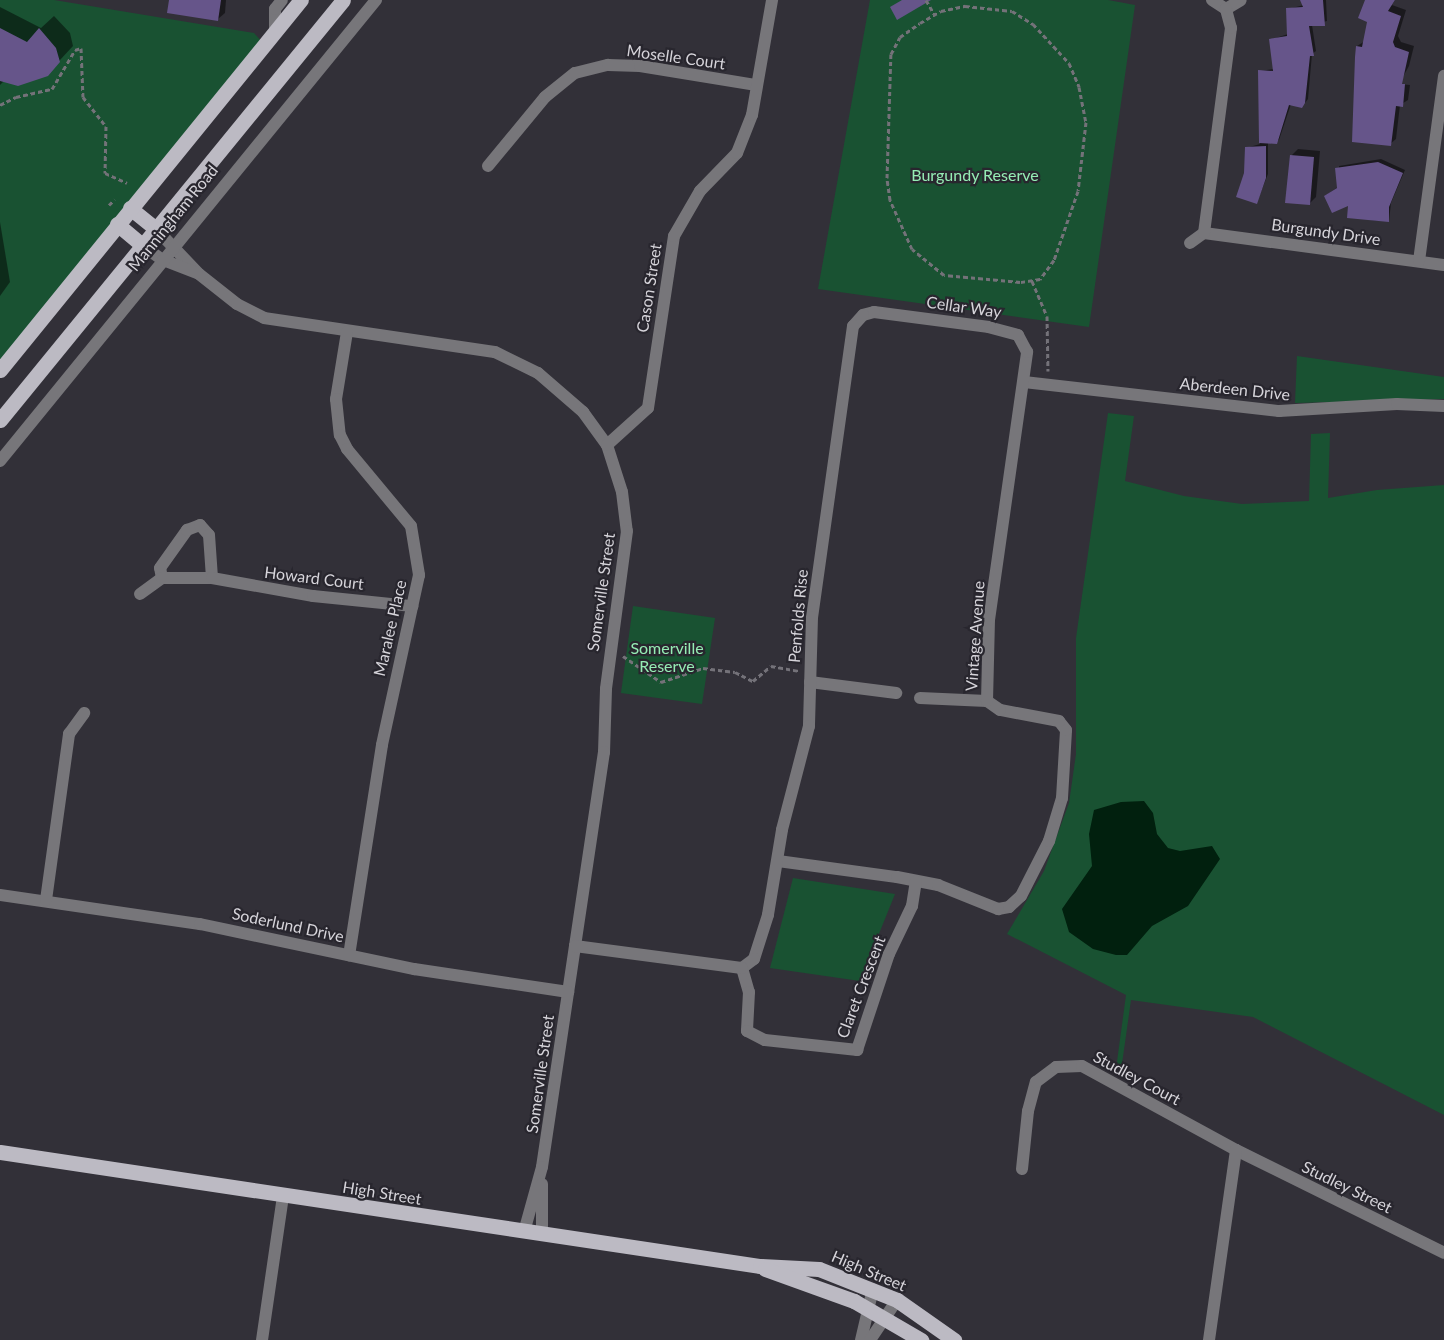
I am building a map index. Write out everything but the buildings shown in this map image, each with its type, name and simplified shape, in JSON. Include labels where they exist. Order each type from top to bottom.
[{"type":"main road","points":[[0,370],[130,207],[301,0]]},
{"type":"main road","name":"Manningham Road","points":[[0,420],[344,0]]},
{"type":"main road","points":[[130,207],[156,230]]},
{"type":"main road","points":[[117,224],[142,245]]},
{"type":"main road","name":"High Street","points":[[0,1152],[542,1235],[760,1266],[819,1269],[873,1288],[897,1300],[954,1340]]},
{"type":"main road","name":"High Street","points":[[760,1266],[868,1308],[921,1340]]},
{"type":"street","points":[[274,33],[275,9],[282,0]]},
{"type":"street","name":"Manningham Road","points":[[0,461],[376,0]]},
{"type":"street","name":"Cason Street","points":[[607,445],[648,408],[674,236],[700,191],[737,153],[752,115],[772,0]]},
{"type":"street","points":[[1190,243],[1204,233],[1231,28],[1226,9],[1212,0]]},
{"type":"street","points":[[1226,9],[1241,0]]},
{"type":"street","name":"Moselle Court","points":[[488,166],[545,97],[575,73],[608,65],[640,66],[756,85]]},
{"type":"street","points":[[1419,261],[1444,75]]},
{"type":"street","name":"Somerville Street","points":[[156,230],[175,246],[199,273],[237,304],[264,318],[347,332],[495,351],[538,373],[583,412],[607,445],[622,492],[627,531],[610,653],[604,752],[543,1167],[542,1235]]},
{"type":"street","name":"Burgundy Drive","points":[[1204,233],[1444,265]]},
{"type":"street","name":"Somerville Street","points":[[142,245],[164,260],[199,273]]},
{"type":"street","name":"Cellar Way","points":[[857,320],[883,313],[1009,330],[1018,335],[1027,352],[1024,382]]},
{"type":"street","name":"Penfolds Rise","points":[[742,968],[754,958],[768,915],[809,726],[812,617],[850,334],[857,320]]},
{"type":"street","name":"Maralee Place","points":[[347,332],[336,421],[346,449],[411,526],[419,575],[382,745],[349,955]]},
{"type":"street","name":"Aberdeen Drive","points":[[1024,382],[1279,411],[1397,404],[1444,405]]},
{"type":"street","name":"Vintage Avenue","points":[[778,861],[938,885],[998,909],[1009,907],[1035,872],[1049,840],[1062,798],[1066,730],[1059,721],[1000,711],[987,701],[989,620],[1024,382]]},
{"type":"street","points":[[140,594],[162,578],[160,568],[187,530],[200,525],[209,535],[212,578]]},
{"type":"street","name":"Howard Court","points":[[162,578],[212,578],[312,596],[412,606]]},
{"type":"street","points":[[810,677],[896,693]]},
{"type":"street","points":[[920,698],[987,701]]},
{"type":"street","points":[[46,900],[69,734],[84,713]]},
{"type":"street","name":"Claret Crescent","points":[[742,968],[749,992],[746,1023],[752,1036],[850,1052],[857,1050],[889,954],[912,906],[916,881]]},
{"type":"street","name":"Soderlund Drive","points":[[0,895],[200,924],[414,969],[568,992]]},
{"type":"street","points":[[575,946],[742,968]]},
{"type":"street","name":"Studley Court","points":[[1022,1168],[1028,1111],[1036,1082],[1056,1066],[1082,1066],[1236,1150]]},
{"type":"street","points":[[1209,1340],[1236,1150]]},
{"type":"street","name":"Studley Street","points":[[1236,1150],[1444,1253]]},
{"type":"street","name":"Somerville Street","points":[[524,1232],[543,1167]]},
{"type":"street","points":[[262,1340],[283,1196]]},
{"type":"street","points":[[861,1340],[873,1288]]},
{"type":"street","points":[[870,1340],[897,1300]]},
{"type":"path","points":[[926,0],[935,15]]},
{"type":"path","points":[[965,6],[1012,11],[1055,44],[1070,63],[1079,87],[1086,122],[1078,191],[1054,260],[1040,279],[1032,281],[944,275],[912,249],[890,200],[887,178],[891,54],[900,37],[935,15],[965,6]]},
{"type":"path","points":[[0,105],[16,97],[52,89],[75,50],[81,48],[83,57],[79,70],[83,97],[106,126],[105,173],[127,183]]},
{"type":"path","points":[[109,205],[115,199]]},
{"type":"path","points":[[1032,281],[1047,316],[1048,385]]},
{"type":"path","points":[[610,653],[634,660],[650,677],[661,682],[703,668],[735,672],[753,681],[771,666],[810,677]]},
{"type":"green space","points":[[0,0],[54,0],[254,33],[265,45],[0,371]]},
{"type":"green space","name":"Burgundy Reserve","points":[[870,0],[1108,0],[1135,5],[1089,327],[818,289]]},
{"type":"green space","points":[[1297,356],[1444,377],[1444,399],[1295,403]]},
{"type":"green space","points":[[1108,413],[1134,416],[1125,481],[1184,496],[1242,504],[1309,501],[1311,434],[1330,433],[1328,498],[1377,490],[1444,485],[1444,1115],[1253,1017],[1131,1000],[1121,1071],[1116,1069],[1126,995],[1007,934],[1044,871],[1069,803],[1076,754],[1076,638]]},
{"type":"green space","name":"Somerville Reserve","points":[[633,606],[715,618],[702,704],[621,693]]},
{"type":"green space","points":[[793,878],[895,894],[860,981],[770,968]]},
{"type":"shaded area","points":[[1144,801],[1153,813],[1157,834],[1168,848],[1180,851],[1212,846],[1220,859],[1188,906],[1152,926],[1127,955],[1116,955],[1093,949],[1069,932],[1062,909],[1092,866],[1089,834],[1094,810],[1121,802]]}]
